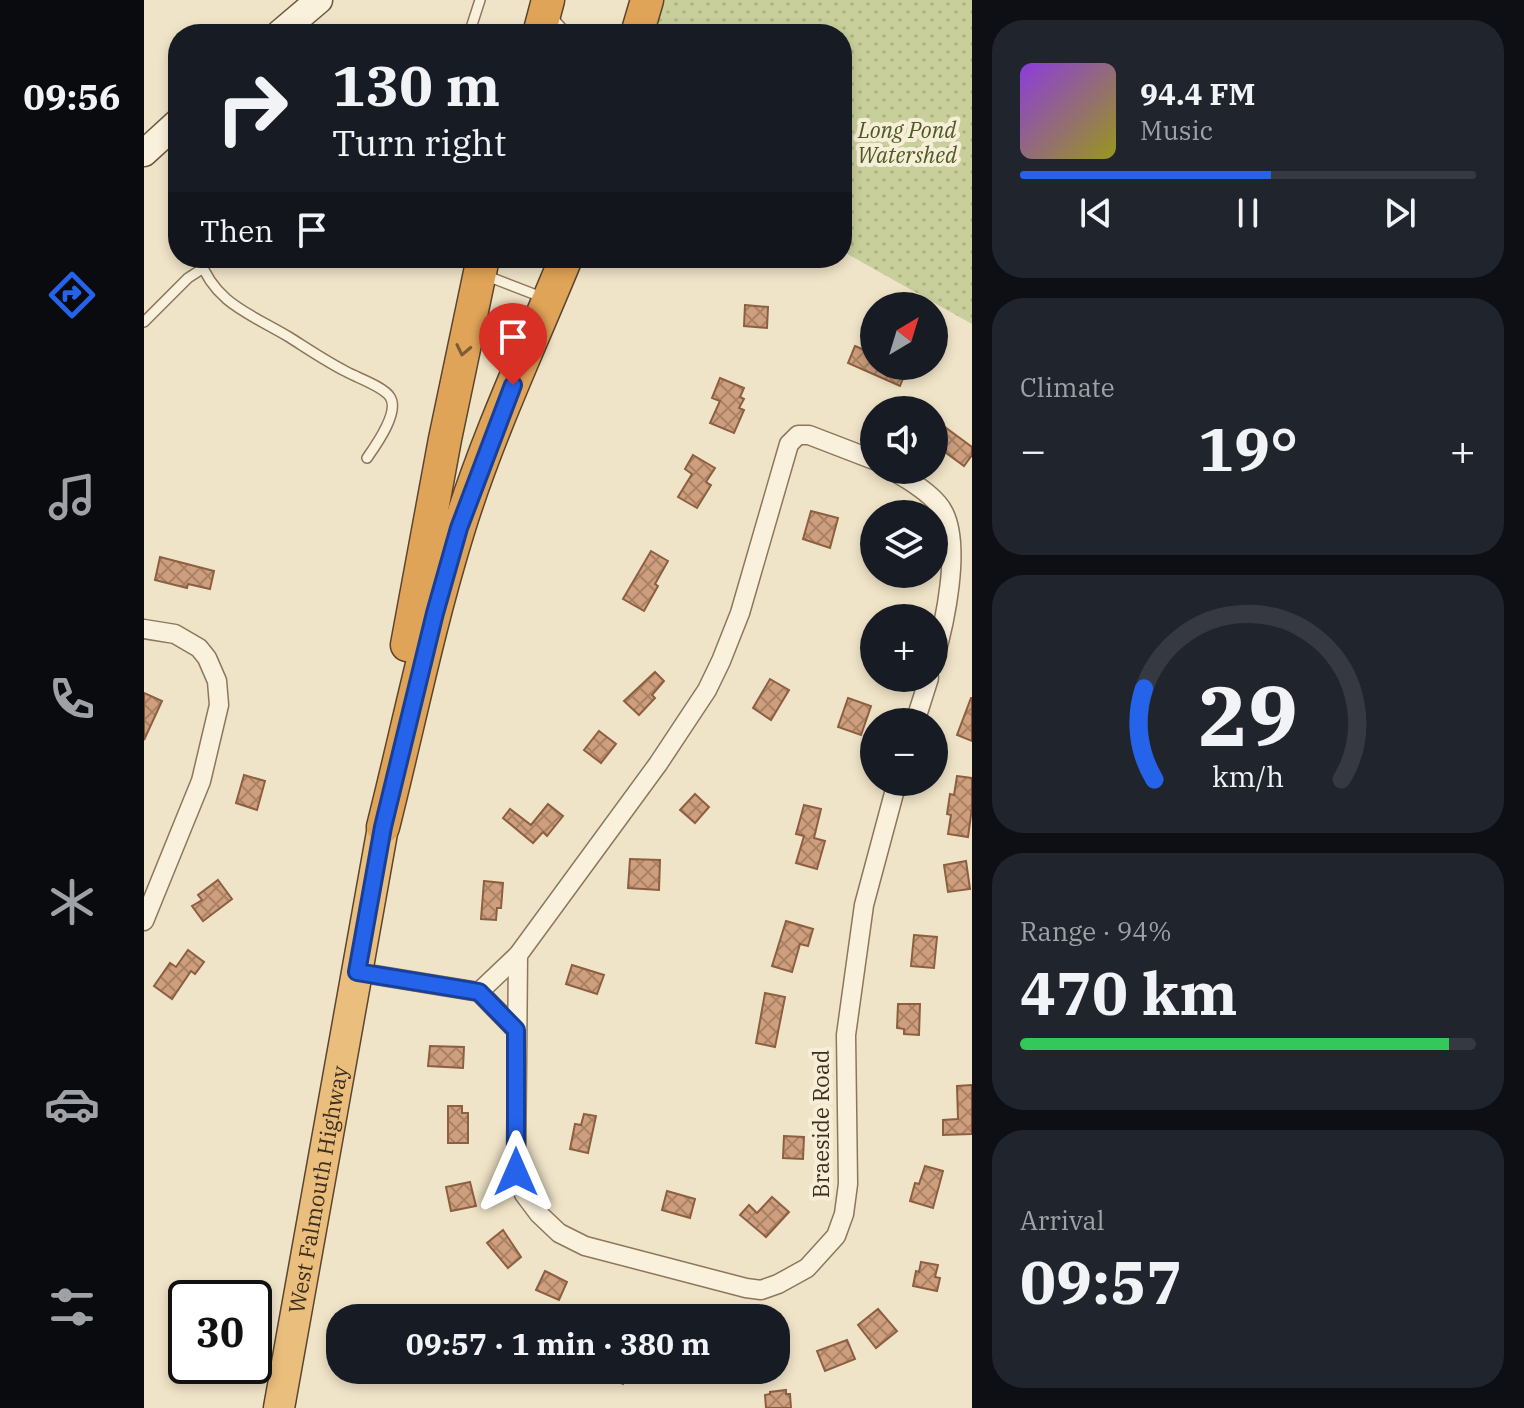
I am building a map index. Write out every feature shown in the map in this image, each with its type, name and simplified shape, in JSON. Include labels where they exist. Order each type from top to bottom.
[{"type":"highway","points":[[640,24],[647,0]]},
{"type":"highway","points":[[383,827],[397,706],[425,544],[481,268]]},
{"type":"highway","points":[[383,827],[459,528],[501,413],[562,268]]},
{"type":"highway","name":"West Falmouth Highway","points":[[279,1408],[383,827]]},
{"type":"main road","points":[[291,24],[319,0]]},
{"type":"main road","points":[[144,153],[168,131]]},
{"type":"street","points":[[479,992],[518,955],[658,764],[707,690],[740,613],[789,444],[798,435],[809,435],[860,455]]},
{"type":"street","points":[[914,484],[935,500],[944,512],[952,537],[952,572],[945,604]]},
{"type":"street","points":[[144,629],[175,634],[199,648],[217,681],[219,705],[201,781],[144,921]]},
{"type":"street","name":"Braeside Road","points":[[518,955],[516,1172],[524,1194],[539,1214],[559,1233],[585,1246],[746,1288],[761,1290],[778,1284],[807,1268],[836,1236],[844,1214],[848,1184],[846,1035],[864,905],[893,796]]},
{"type":"street","points":[[357,972],[479,992],[516,1030]]},
{"type":"lane","points":[[472,24],[480,0]]},
{"type":"lane","points":[[485,268],[549,300]]},
{"type":"lane","points":[[144,322],[188,278],[202,269],[218,293],[245,314],[390,397],[392,407],[388,422],[367,458]]},
{"type":"green space","name":"Long Pond Watershed","points":[[647,0],[972,0],[972,324],[948,311],[948,292],[915,292],[852,257],[852,24],[640,24]]},
{"type":"building","points":[[745,305],[768,307],[767,328],[744,326]]},
{"type":"building","points":[[855,346],[860,348],[860,368],[848,363]]},
{"type":"building","points":[[720,378],[744,388],[740,397],[744,399],[739,408],[744,410],[734,433],[710,423],[720,401],[712,398]]},
{"type":"building","points":[[886,380],[902,380],[900,386]]},
{"type":"building","points":[[948,429],[972,447],[972,455],[964,466],[948,454]]},
{"type":"building","points":[[693,455],[715,468],[706,482],[711,485],[697,508],[678,497],[692,474],[685,469]]},
{"type":"building","points":[[811,511],[838,518],[830,548],[803,539]]},
{"type":"building","points":[[651,551],[668,561],[644,611],[623,599]]},
{"type":"building","points":[[160,557],[214,571],[210,589],[188,584],[187,588],[155,580]]},
{"type":"building","points":[[655,672],[664,681],[652,695],[655,698],[639,715],[624,701]]},
{"type":"building","points":[[770,679],[789,690],[771,720],[753,708]]},
{"type":"building","points":[[144,693],[162,701],[144,740]]},
{"type":"building","points":[[848,698],[871,706],[860,708],[860,735],[838,727]]},
{"type":"building","points":[[972,698],[972,741],[957,735]]},
{"type":"building","points":[[599,731],[616,744],[601,763],[584,750]]},
{"type":"building","points":[[244,775],[265,781],[257,810],[236,803]]},
{"type":"building","points":[[957,776],[972,778],[968,837],[948,834],[950,794],[954,795]]},
{"type":"building","points":[[695,794],[709,807],[695,823],[680,810]]},
{"type":"building","points":[[548,804],[563,816],[547,836],[543,832],[533,843],[503,818],[510,809],[531,825]]},
{"type":"building","points":[[804,805],[821,809],[814,838],[825,841],[817,869],[796,863],[804,836],[796,834]]},
{"type":"building","points":[[630,859],[660,860],[659,890],[628,888]]},
{"type":"building","points":[[966,861],[970,889],[948,892],[944,865]]},
{"type":"building","points":[[218,880],[232,899],[203,921],[192,906],[202,900],[198,895]]},
{"type":"building","points":[[484,881],[503,883],[501,908],[497,908],[496,920],[481,919]]},
{"type":"building","points":[[786,921],[813,929],[808,946],[800,944],[792,972],[772,966]]},
{"type":"building","points":[[914,935],[937,937],[934,968],[911,966]]},
{"type":"building","points":[[188,950],[204,962],[195,974],[191,971],[172,999],[154,986],[170,963],[176,967]]},
{"type":"building","points":[[572,965],[604,975],[597,994],[566,984]]},
{"type":"building","points":[[765,993],[785,997],[775,1047],[756,1043]]},
{"type":"building","points":[[898,1004],[920,1004],[919,1035],[904,1034],[904,1029],[897,1028]]},
{"type":"building","points":[[430,1046],[464,1047],[463,1068],[428,1066]]},
{"type":"building","points":[[972,1085],[972,1134],[943,1135],[943,1120],[958,1119],[957,1086]]},
{"type":"building","points":[[448,1106],[462,1106],[462,1113],[468,1113],[468,1143],[448,1143]]},
{"type":"building","points":[[584,1114],[596,1116],[588,1153],[570,1149],[575,1124],[581,1125]]},
{"type":"building","points":[[784,1136],[804,1137],[803,1159],[783,1158]]},
{"type":"building","points":[[925,1166],[943,1171],[933,1208],[910,1201],[915,1183],[919,1184]]},
{"type":"building","points":[[470,1182],[476,1206],[451,1211],[446,1187]]},
{"type":"building","points":[[667,1191],[695,1199],[690,1218],[662,1210]]},
{"type":"building","points":[[772,1197],[789,1212],[766,1237],[740,1215],[749,1205],[757,1213]]},
{"type":"building","points":[[503,1230],[521,1257],[508,1268],[487,1243]]},
{"type":"building","points":[[921,1262],[938,1265],[935,1277],[940,1278],[937,1291],[913,1286]]},
{"type":"building","points":[[545,1271],[567,1282],[559,1300],[536,1290]]},
{"type":"building","points":[[878,1309],[897,1331],[876,1348],[858,1325]]},
{"type":"building","points":[[847,1340],[855,1359],[825,1371],[817,1351]]},
{"type":"building","points":[[786,1390],[786,1394],[790,1394],[791,1408],[766,1408],[765,1395]]},
{"type":"route","points":[[513,385],[459,528],[435,613],[383,827],[357,972],[479,992],[516,1030],[516,1172]]}]
